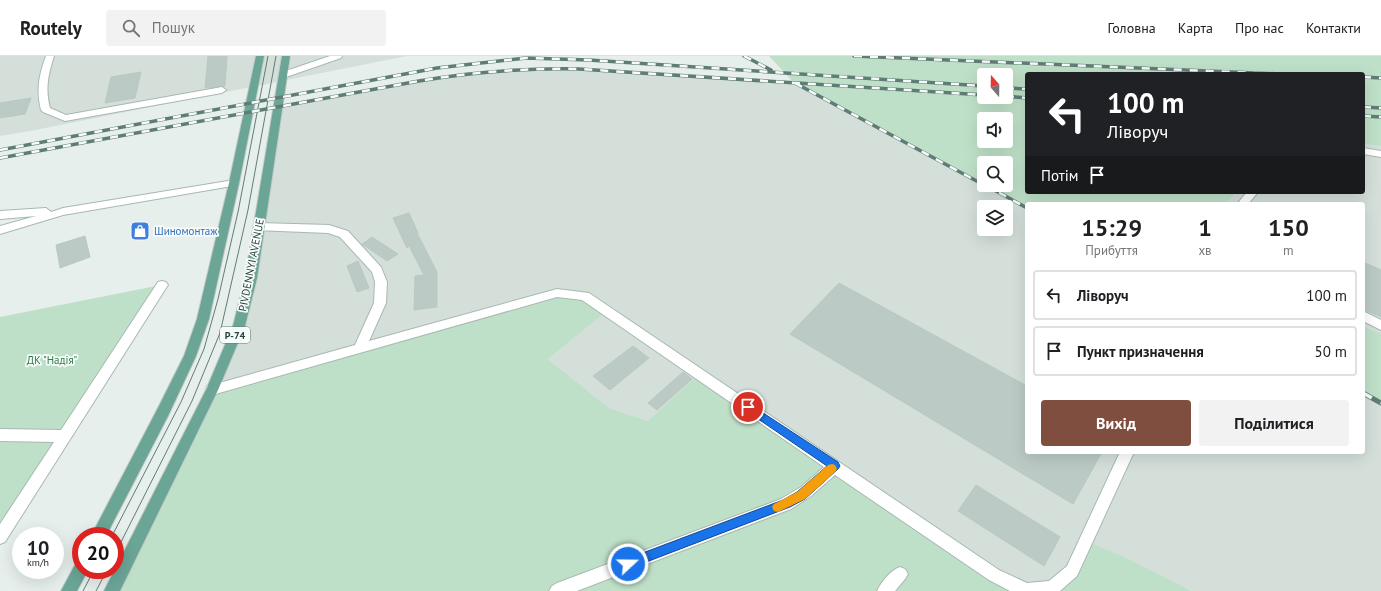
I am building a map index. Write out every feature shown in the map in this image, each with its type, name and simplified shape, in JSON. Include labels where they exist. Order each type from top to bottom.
[{"type":"main road","points":[[103,527],[163,412],[190,356],[208,300],[260,56]]},
{"type":"main road","name":"PIVDENNYI AVENUE","points":[[112,591],[212,390],[230,352],[239,326],[251,278],[286,56]]},
{"type":"main road","points":[[69,591],[75,579]]},
{"type":"street","points":[[50,56],[42,82],[46,110],[65,118],[222,90]]},
{"type":"street","points":[[283,75],[338,56]]},
{"type":"street","points":[[1365,151],[1381,154]]},
{"type":"street","points":[[0,230],[63,212],[234,183]]},
{"type":"street","points":[[1244,202],[1250,194]]},
{"type":"street","points":[[0,215],[63,212]]},
{"type":"street","points":[[259,227],[329,229],[344,234],[377,270],[381,282],[380,303],[360,348]]},
{"type":"street","points":[[0,538],[162,285]]},
{"type":"street","points":[[212,390],[557,293],[584,296],[994,575],[1026,591],[1052,588],[1072,571],[1126,454]]},
{"type":"street","points":[[1365,317],[1381,325]]},
{"type":"street","points":[[0,435],[65,436]]},
{"type":"street","points":[[557,591],[786,504],[801,496],[835,466]]},
{"type":"street","points":[[885,591],[900,574]]},
{"type":"shaded area","points":[[0,56],[407,56],[0,136]]},
{"type":"shaded area","points":[[546,68],[793,82],[977,181],[977,192],[997,192],[1012,200],[977,200],[977,236],[1013,236],[1013,200],[1025,207],[1025,454],[1365,454],[1365,394],[1381,403],[1381,591],[1192,591],[1124,557],[1072,571],[1026,591],[648,421],[609,408],[548,359],[606,311],[212,390],[239,326],[278,106],[470,72]]},
{"type":"shaded area","points":[[1365,144],[1381,146],[1381,334],[1365,327],[1365,202],[1227,202],[1235,194],[1365,194]]},
{"type":"green space","points":[[769,56],[1381,56],[1381,146],[1365,144],[1365,72],[1025,72],[1025,194],[1235,194],[1227,202],[1025,202],[1025,207],[998,192],[1013,192],[1013,156],[977,156],[977,181],[793,82]]},
{"type":"green space","name":"ДК \"Надія\"","points":[[161,285],[0,537],[0,317]]},
{"type":"green space","points":[[557,293],[585,296],[607,311],[548,359],[609,408],[648,421],[699,374],[1026,591],[112,591],[118,579],[124,579],[124,567],[212,390]]},
{"type":"green space","points":[[1365,327],[1381,334],[1381,403],[1365,394]]},
{"type":"green space","points":[[1086,541],[1124,557],[1192,591],[1026,591],[1052,588]]},
{"type":"building","points":[[208,56],[227,56],[225,86],[205,88]]},
{"type":"building","points":[[141,72],[135,98],[105,103],[111,77]]},
{"type":"building","points":[[31,98],[25,114],[0,118],[0,103]]},
{"type":"building","points":[[409,213],[417,233],[437,272],[437,307],[414,310],[415,276],[424,275],[409,246],[407,248],[393,218]]},
{"type":"building","points":[[85,236],[90,257],[60,268],[56,245]]},
{"type":"building","points":[[372,237],[398,254],[387,261],[362,244]]},
{"type":"building","points":[[358,261],[369,288],[357,292],[347,266]]},
{"type":"building","points":[[1365,263],[1381,270],[1381,317],[1365,310]]},
{"type":"building","points":[[839,283],[1025,385],[1025,454],[1101,454],[1073,504],[790,334]]},
{"type":"building","points":[[633,346],[649,358],[610,390],[593,376]]},
{"type":"building","points":[[683,372],[692,379],[657,410],[648,403]]},
{"type":"building","points":[[976,485],[1060,537],[1044,566],[958,511]]},
{"type":"tram line","points":[[117,527],[181,402],[204,349],[218,299],[238,212],[268,56]]},
{"type":"tram line","points":[[124,536],[192,401],[220,333],[248,210],[276,56]]},
{"type":"tram line","points":[[83,591],[89,579]]},
{"type":"tram line","points":[[96,591],[102,579]]},
{"type":"railway","points":[[744,56],[771,70]]},
{"type":"railway","points":[[854,56],[1233,72]]},
{"type":"railway","points":[[0,150],[437,68],[526,58],[589,60],[977,86]]},
{"type":"railway","points":[[0,158],[419,81],[499,71],[579,69],[977,95]]},
{"type":"railway","points":[[1365,77],[1381,78]]},
{"type":"railway","points":[[795,83],[977,181]]},
{"type":"railway","points":[[1013,88],[1025,89]]},
{"type":"railway","points":[[1013,97],[1025,98]]},
{"type":"railway","points":[[1365,107],[1381,108]]},
{"type":"railway","points":[[1365,116],[1381,117]]},
{"type":"railway","points":[[998,192],[1025,207]]},
{"type":"railway","points":[[1365,394],[1381,403]]},
{"type":"slow traffic","points":[[778,507],[801,496],[832,469]]},
{"type":"place","name":"Шиномонтаж","points":[[140,231]]},
{"type":"route","points":[[628,564],[786,504],[812,488],[835,466],[748,407]]}]
